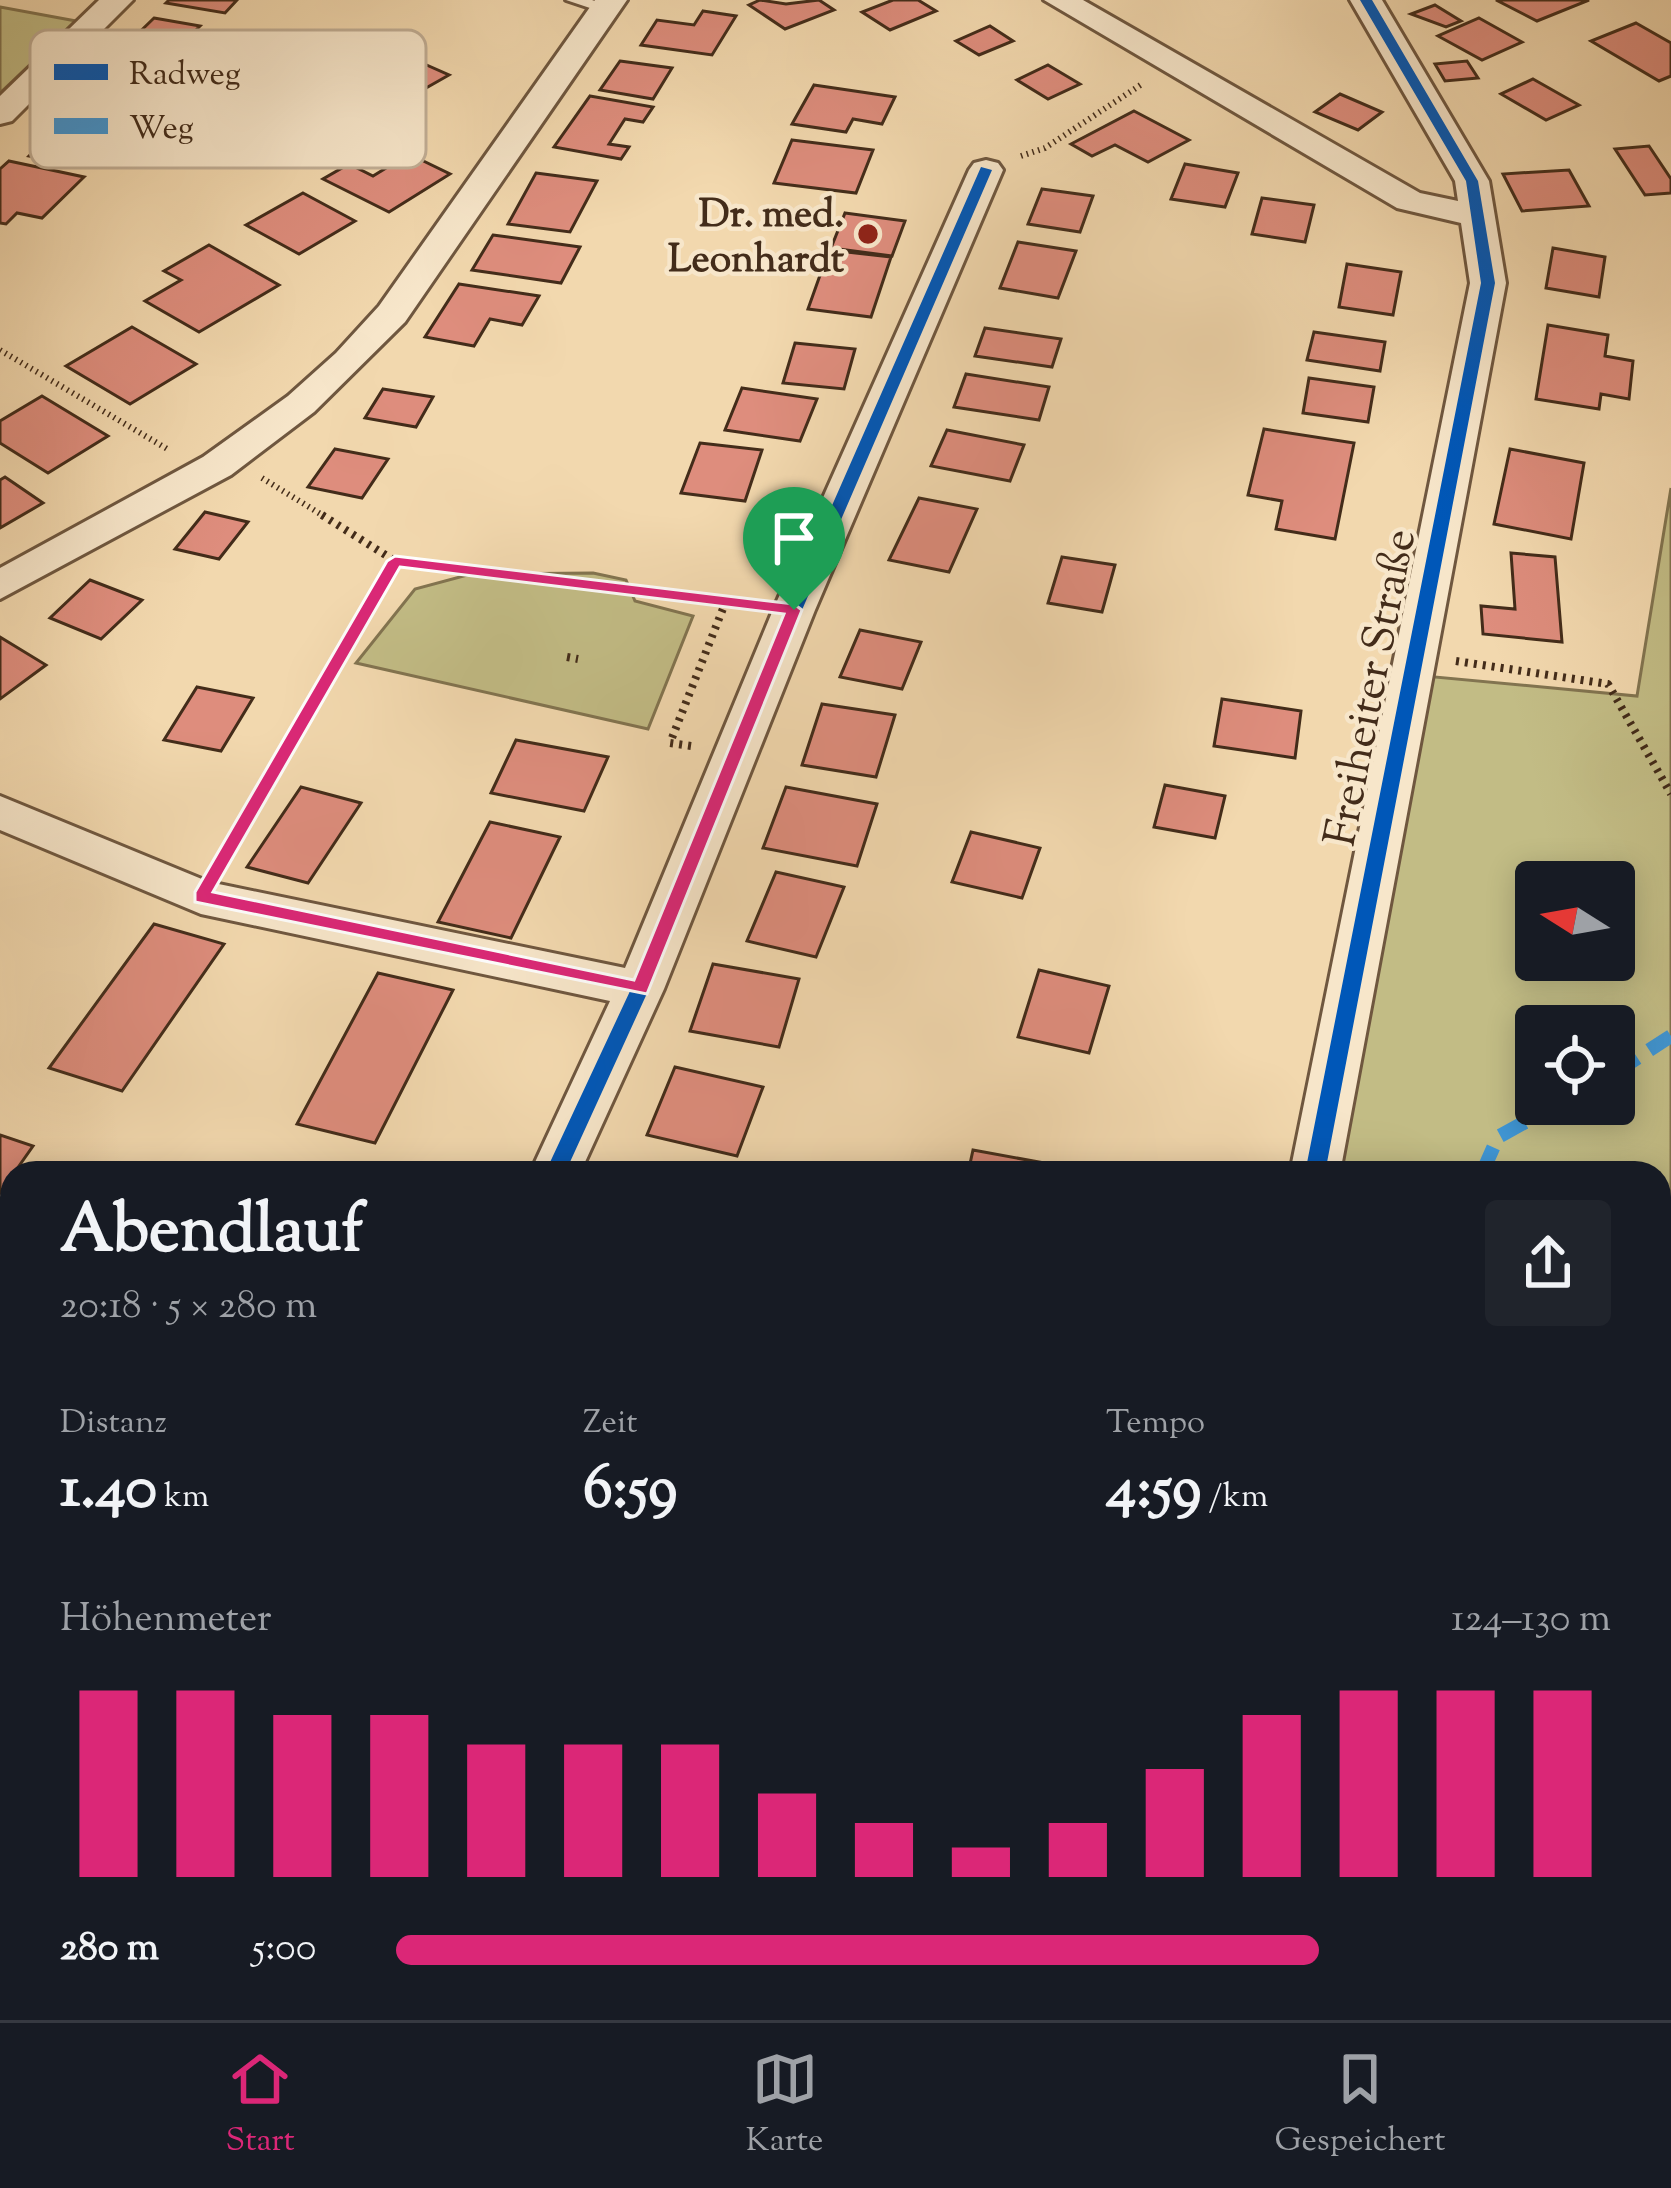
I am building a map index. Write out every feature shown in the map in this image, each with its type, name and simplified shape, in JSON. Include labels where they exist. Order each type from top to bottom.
[{"type":"street","points":[[86,30],[117,0]]},
{"type":"street","points":[[1060,0],[1409,201],[1479,216]]},
{"type":"street","name":"Freiheiter Straße","points":[[1317,1161],[1488,283],[1472,181],[1366,0]]},
{"type":"street","points":[[0,585],[217,466],[301,404],[349,361],[392,314],[597,3]]},
{"type":"street","points":[[0,114],[30,85]]},
{"type":"street","points":[[561,1161],[640,988],[794,610],[1001,164]]},
{"type":"street","points":[[0,812],[201,897],[640,988]]},
{"type":"path","points":[[1001,164],[1045,148],[1145,82],[1162,81],[1183,70]]},
{"type":"path","points":[[201,897],[395,561],[794,610]]},
{"type":"path","points":[[670,742],[726,602]]},
{"type":"path","points":[[1414,654],[1608,684],[1671,794]]},
{"type":"path","points":[[567,657],[578,658]]},
{"type":"shaded area","points":[[0,7],[76,21],[66,30],[30,30],[30,65],[0,93]]},
{"type":"shaded area","points":[[1671,488],[1671,1161],[1333,1161],[1425,676],[1637,696]]},
{"type":"shaded area","points":[[593,573],[626,580],[635,601],[693,616],[648,729],[356,663],[415,589],[471,574]]},
{"type":"building","points":[[237,0],[225,13],[166,3]]},
{"type":"building","points":[[760,0],[786,4],[819,0],[834,10],[785,29],[749,5]]},
{"type":"building","points":[[893,0],[918,0],[936,11],[890,30],[862,12]]},
{"type":"building","points":[[1496,0],[1589,0],[1537,21]]},
{"type":"building","points":[[1435,5],[1461,21],[1446,27],[1411,14]]},
{"type":"building","points":[[703,11],[736,16],[712,55],[641,45],[657,20],[694,25]]},
{"type":"building","points":[[154,18],[200,26],[196,30],[142,30]]},
{"type":"building","points":[[1479,18],[1522,42],[1482,60],[1438,36]]},
{"type":"building","points":[[1636,23],[1671,43],[1671,76],[1659,81],[1591,41]]},
{"type":"building","points":[[990,26],[1013,41],[979,55],[956,41]]},
{"type":"building","points":[[620,61],[672,68],[653,99],[600,90]]},
{"type":"building","points":[[1467,61],[1478,78],[1445,81],[1435,64]]},
{"type":"building","points":[[426,65],[449,75],[426,88]]},
{"type":"building","points":[[1048,65],[1080,84],[1048,99],[1017,80]]},
{"type":"building","points":[[1533,79],[1579,105],[1546,120],[1501,94]]},
{"type":"building","points":[[814,85],[895,97],[882,124],[853,119],[846,132],[792,124]]},
{"type":"building","points":[[1340,94],[1382,112],[1358,130],[1315,112]]},
{"type":"building","points":[[590,96],[653,107],[643,122],[625,119],[609,144],[629,147],[621,159],[554,147]]},
{"type":"building","points":[[1134,111],[1189,140],[1148,162],[1115,145],[1092,156],[1071,144]]},
{"type":"building","points":[[792,140],[873,150],[856,193],[774,183]]},
{"type":"building","points":[[1649,146],[1671,179],[1671,193],[1645,195],[1615,149]]},
{"type":"building","points":[[9,161],[84,177],[42,218],[17,213],[6,224],[0,223],[0,169]]},
{"type":"building","points":[[426,162],[450,174],[389,212],[323,179],[342,168],[357,168],[373,176],[386,168],[426,168]]},
{"type":"building","points":[[1185,164],[1238,173],[1225,207],[1171,199]]},
{"type":"building","points":[[1569,170],[1589,206],[1522,211],[1503,174]]},
{"type":"building","points":[[536,173],[597,181],[570,232],[508,224]]},
{"type":"building","points":[[1042,189],[1093,196],[1080,232],[1028,224]]},
{"type":"building","points":[[303,193],[355,221],[299,254],[246,225]]},
{"type":"building","points":[[1262,198],[1314,205],[1305,242],[1252,234]]},
{"type":"building","name":"Dr. med. Leonhardt","points":[[845,213],[905,221],[892,256],[831,248]]},
{"type":"building","points":[[493,235],[580,247],[561,283],[472,270]]},
{"type":"building","points":[[1018,242],[1076,251],[1058,298],[1000,288]]},
{"type":"building","points":[[209,245],[279,285],[199,332],[145,301],[181,280],[164,271]]},
{"type":"building","points":[[1553,248],[1605,257],[1599,297],[1546,288]]},
{"type":"building","points":[[829,250],[891,257],[871,317],[808,309]]},
{"type":"building","points":[[1347,264],[1401,272],[1393,315],[1339,307]]},
{"type":"building","points":[[459,284],[539,296],[522,325],[490,319],[474,346],[425,337]]},
{"type":"building","points":[[1548,325],[1608,335],[1605,356],[1633,361],[1629,399],[1601,394],[1599,409],[1536,399]]},
{"type":"building","points":[[132,327],[196,364],[130,404],[66,366]]},
{"type":"building","points":[[985,328],[1061,339],[1052,367],[975,356]]},
{"type":"building","points":[[1314,332],[1385,342],[1380,371],[1307,360]]},
{"type":"building","points":[[795,343],[855,349],[844,389],[783,383]]},
{"type":"building","points":[[966,374],[1049,387],[1039,420],[954,407]]},
{"type":"building","points":[[1309,378],[1374,387],[1368,422],[1303,413]]},
{"type":"building","points":[[742,388],[817,399],[800,441],[725,430]]},
{"type":"building","points":[[383,389],[433,397],[416,427],[365,418]]},
{"type":"building","points":[[42,396],[108,436],[48,473],[0,443],[0,421]]},
{"type":"building","points":[[1264,429],[1354,443],[1335,539],[1276,529],[1282,501],[1248,495]]},
{"type":"building","points":[[947,430],[1024,445],[1010,481],[931,466]]},
{"type":"building","points":[[700,443],[762,450],[745,501],[681,493]]},
{"type":"building","points":[[335,449],[388,459],[362,498],[308,487]]},
{"type":"building","points":[[1510,449],[1584,463],[1571,539],[1494,524]]},
{"type":"building","points":[[5,477],[43,503],[0,528],[0,480]]},
{"type":"building","points":[[919,498],[977,509],[949,572],[889,560]]},
{"type":"building","points":[[205,512],[248,522],[219,559],[175,549]]},
{"type":"building","points":[[1511,553],[1555,557],[1562,642],[1483,634],[1481,606],[1515,609]]},
{"type":"building","points":[[1062,557],[1115,565],[1102,612],[1048,603]]},
{"type":"building","points":[[90,580],[142,600],[101,639],[50,618]]},
{"type":"building","points":[[860,630],[921,642],[902,689],[840,677]]},
{"type":"building","points":[[0,637],[46,665],[0,699]]},
{"type":"building","points":[[197,687],[253,698],[221,751],[164,740]]},
{"type":"building","points":[[1222,699],[1301,711],[1295,758],[1214,746]]},
{"type":"building","points":[[822,704],[895,715],[876,777],[802,765]]},
{"type":"building","points":[[516,740],[608,757],[584,811],[491,793]]},
{"type":"building","points":[[1165,785],[1225,796],[1215,838],[1154,827]]},
{"type":"building","points":[[301,787],[361,803],[308,883],[247,867]]},
{"type":"building","points":[[786,787],[877,804],[857,866],[763,848]]},
{"type":"building","points":[[490,822],[560,837],[511,938],[438,922]]},
{"type":"building","points":[[971,832],[1040,848],[1022,898],[952,882]]},
{"type":"building","points":[[776,872],[844,887],[816,957],[747,941]]},
{"type":"building","points":[[154,924],[224,944],[122,1091],[49,1068]]},
{"type":"building","points":[[713,964],[799,979],[779,1047],[690,1031]]},
{"type":"building","points":[[1039,970],[1109,986],[1089,1053],[1018,1037]]},
{"type":"building","points":[[378,973],[453,990],[375,1143],[297,1124]]},
{"type":"building","points":[[675,1067],[763,1087],[737,1156],[647,1135]]},
{"type":"building","points":[[0,1135],[33,1146],[22,1161],[0,1161]]},
{"type":"building","points":[[973,1150],[1033,1161],[971,1161]]},
{"type":"marked path","points":[[1635,1059],[1671,1036]]},
{"type":"marked path","points":[[1487,1161],[1498,1137],[1520,1125]]},
{"type":"cycle path","points":[[1317,1161],[1488,283],[1472,181],[1366,0]]},
{"type":"cycle path","points":[[561,1161],[640,989],[794,610],[986,170]]},
{"type":"place","name":"Dr. med. Leonhardt","points":[[868,234]]},
{"type":"route","points":[[395,561],[794,610],[640,988],[201,897],[395,561]]}]
